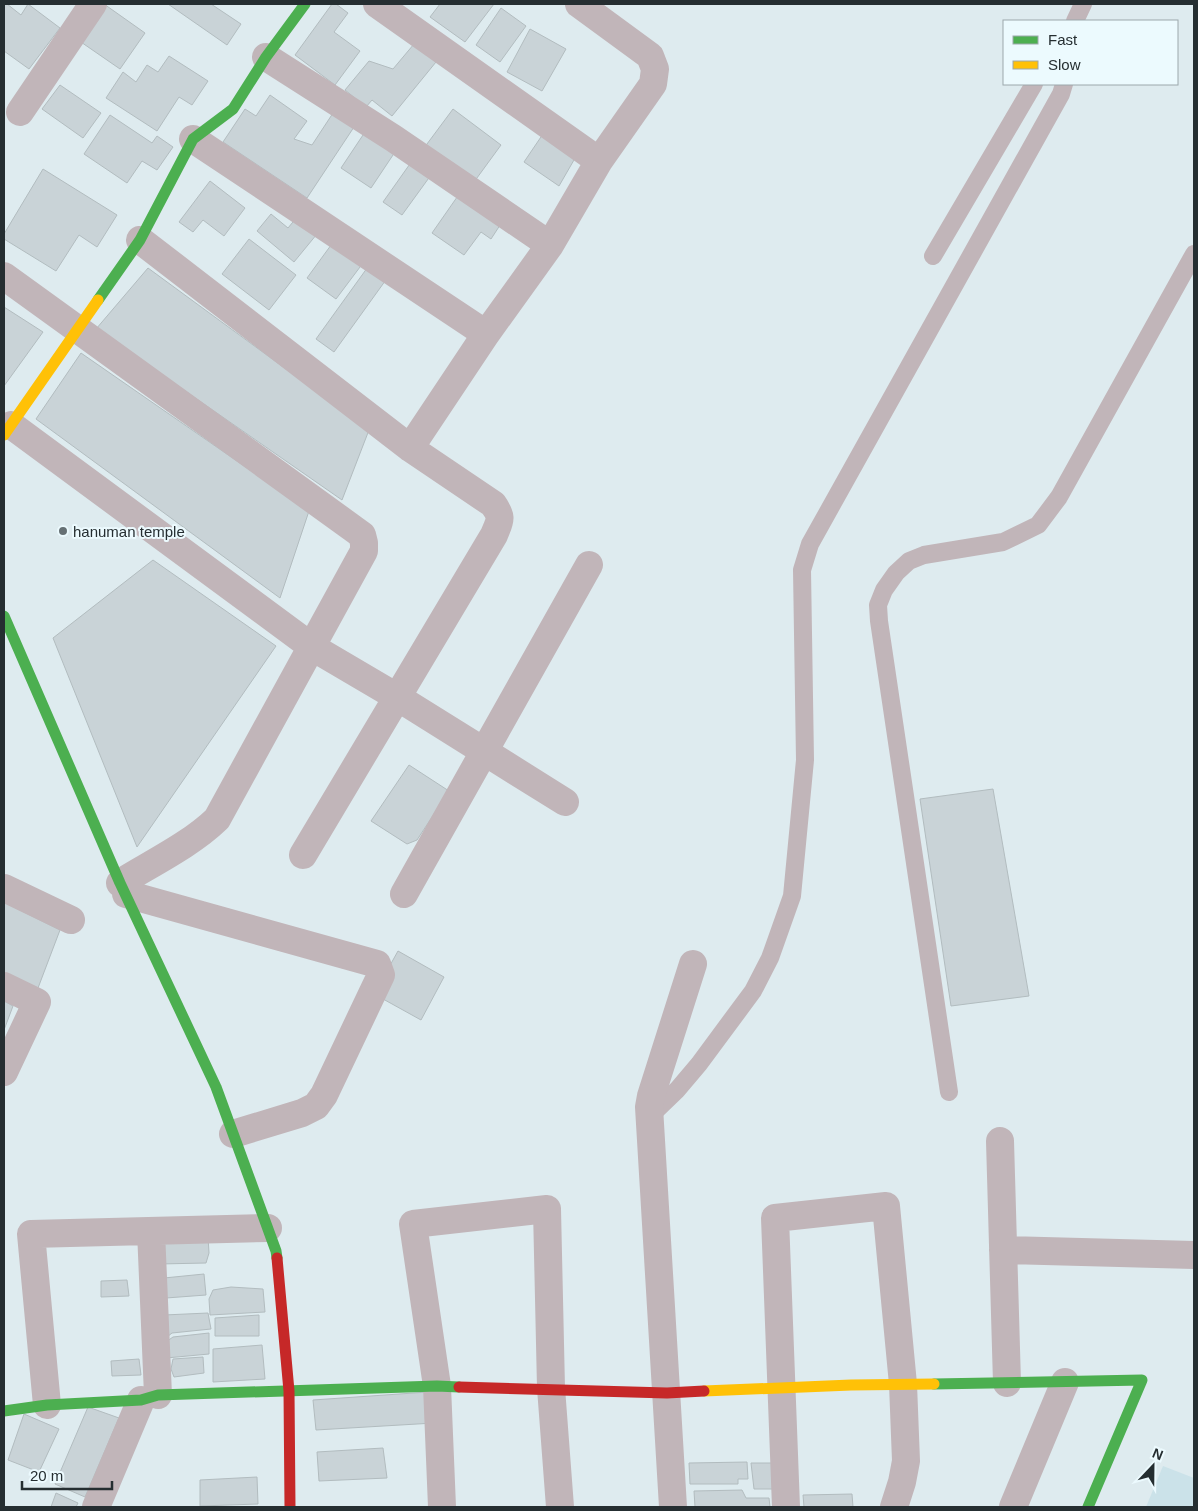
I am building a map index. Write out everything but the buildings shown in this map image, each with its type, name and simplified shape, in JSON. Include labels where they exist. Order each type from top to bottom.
[{"type":"street","points":[[20,112],[94,4]]},
{"type":"street","points":[[305,4],[266,57],[233,109],[194,139],[140,240],[7,430],[312,647],[397,697],[565,802]]},
{"type":"street","points":[[377,4],[599,161]]},
{"type":"street","points":[[410,448],[486,334],[550,245],[599,161],[653,84],[655,69],[650,56],[579,4]]},
{"type":"street","points":[[266,57],[393,138],[550,245]]},
{"type":"street","points":[[194,139],[486,334]]},
{"type":"street","points":[[140,240],[410,448],[493,504],[500,514],[500,520],[494,535],[303,855]]},
{"type":"street","points":[[4,276],[362,535],[364,543],[364,551],[217,819],[123,888]]},
{"type":"street","points":[[404,894],[589,565]]},
{"type":"street","points":[[4,616],[123,888],[216,1087],[276,1251],[289,1391],[290,1507]]},
{"type":"street","points":[[4,888],[72,920]]},
{"type":"street","points":[[123,888],[377,964],[380,968],[381,975],[324,1095],[316,1106],[302,1113],[233,1134]]},
{"type":"street","points":[[673,1507],[649,1107],[693,964]]},
{"type":"street","points":[[4,986],[37,1002],[4,1072]]},
{"type":"street","points":[[1000,1141],[1007,1383]]},
{"type":"street","points":[[786,1507],[775,1218],[886,1206],[903,1384],[906,1461],[894,1507]]},
{"type":"street","points":[[442,1507],[437,1386],[413,1224],[548,1209],[551,1388],[560,1507]]},
{"type":"street","points":[[46,1405],[31,1234],[268,1228]]},
{"type":"street","points":[[96,1507],[150,1398],[151,1231]]},
{"type":"street","points":[[1003,1250],[1194,1256]]},
{"type":"street","points":[[4,1411],[46,1405],[150,1398],[437,1386],[667,1393],[903,1384],[1142,1380],[1088,1507]]},
{"type":"street","points":[[1013,1507],[1065,1382]]},
{"type":"lane","points":[[1075,20],[1083,4]]},
{"type":"lane","points":[[933,256],[1033,85]]},
{"type":"lane","points":[[650,1116],[677,1090],[699,1064],[753,992],[770,958],[792,896],[805,760],[802,570],[810,544],[1061,94],[1064,85]]},
{"type":"lane","points":[[949,1092],[878,605],[888,584],[896,573],[909,561],[924,555],[1004,542],[1038,525],[1059,497],[1194,254]]},
{"type":"shaded area","points":[[1163,1466],[1194,1478],[1194,1507],[1146,1507]]},
{"type":"traffic: fast","points":[[98,300],[140,240],[193,139],[233,109],[266,57],[305,4]]},
{"type":"traffic: fast","points":[[4,616],[120,883],[216,1087],[277,1258]]},
{"type":"traffic: fast","points":[[934,1384],[1142,1380],[1088,1507]]},
{"type":"traffic: fast","points":[[4,1411],[47,1405],[141,1400],[158,1395],[437,1386],[459,1387]]},
{"type":"traffic: slow","points":[[4,435],[98,300]]},
{"type":"traffic: slow","points":[[704,1391],[851,1385],[934,1384]]},
{"type":"traffic: jam","points":[[277,1258],[289,1391],[290,1507]]},
{"type":"traffic: jam","points":[[459,1387],[667,1393],[704,1391]]},
{"type":"place","name":"hanuman temple","points":[[63,531]]}]
